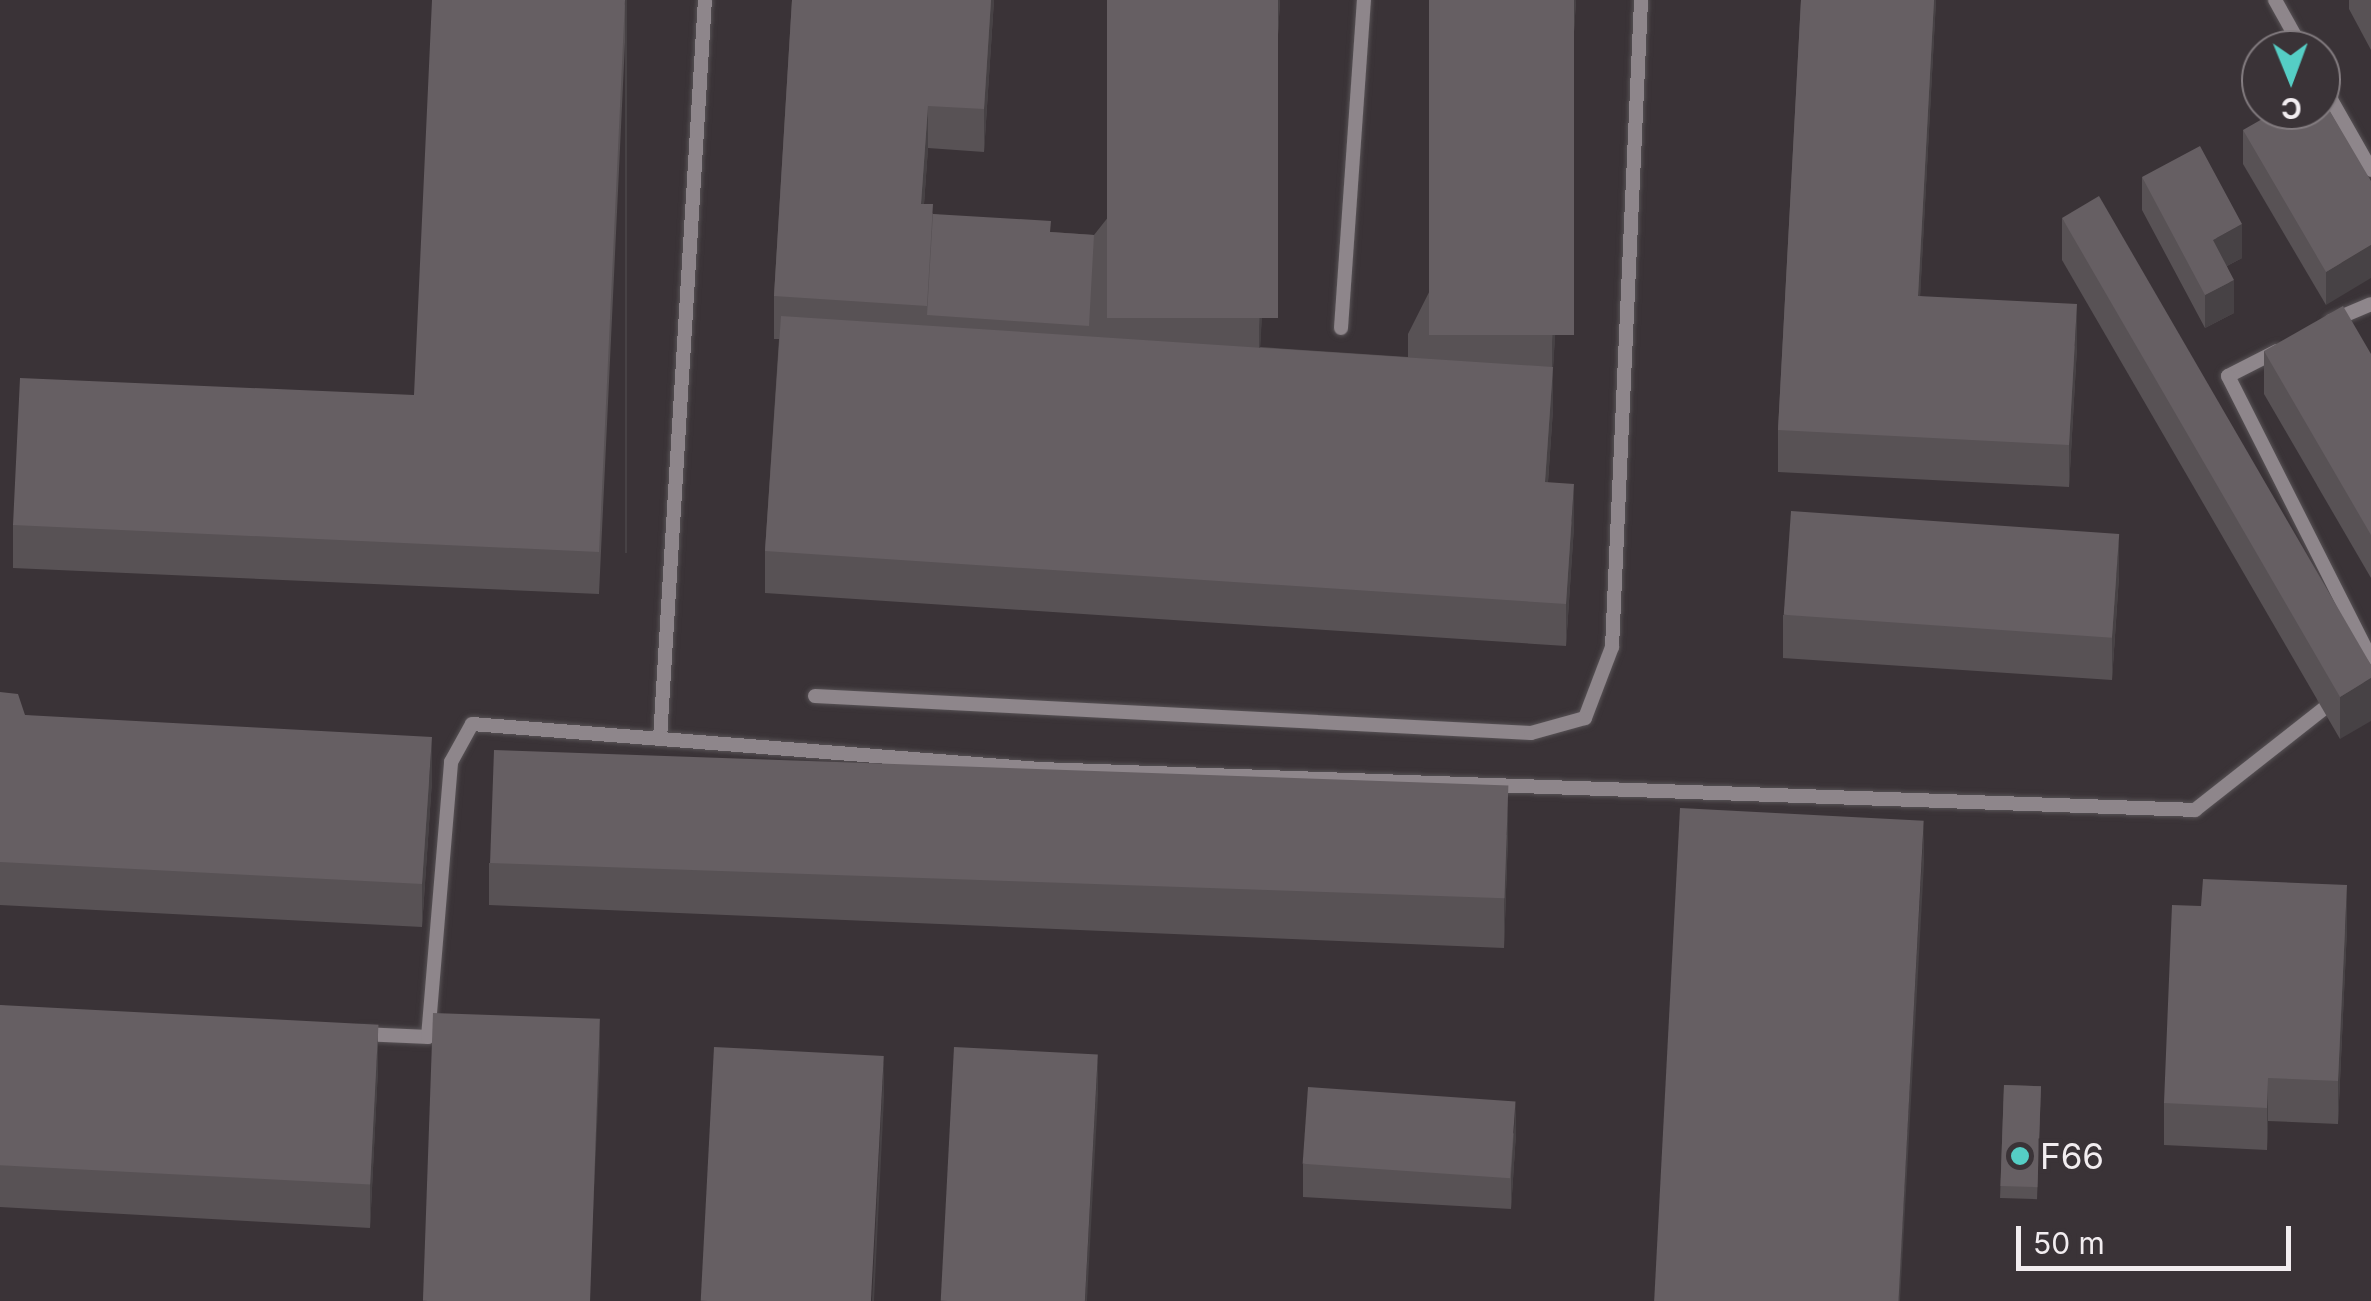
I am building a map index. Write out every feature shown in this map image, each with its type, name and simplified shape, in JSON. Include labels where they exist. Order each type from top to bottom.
[{"type":"lane","points":[[660,739],[705,0]]},
{"type":"lane","points":[[1341,328],[1364,0]]},
{"type":"lane","points":[[815,696],[1531,733],[1585,718],[1612,647],[1640,0]]},
{"type":"lane","points":[[2275,0],[2292,30]]},
{"type":"lane","points":[[2341,117],[2371,170]]},
{"type":"lane","points":[[2311,332],[2371,304]]},
{"type":"lane","points":[[2295,341],[2228,376],[2371,659]]},
{"type":"lane","points":[[350,1033],[428,1038],[451,762],[472,724],[1040,768],[2195,810],[2356,684]]},
{"type":"building","points":[[432,0],[625,0],[599,552],[13,525],[20,378],[414,395]]},
{"type":"building","points":[[792,0],[991,0],[984,109],[928,106],[921,204],[933,204],[927,306],[774,296]]},
{"type":"building","points":[[1107,0],[1278,0],[1278,318],[1107,318]]},
{"type":"building","points":[[1429,0],[1574,0],[1574,335],[1429,335]]},
{"type":"building","points":[[1801,0],[1934,0],[1918,296],[2077,304],[2069,445],[1778,430]]},
{"type":"building","points":[[2243,130],[2341,130],[2371,181],[2371,245],[2326,272]]},
{"type":"building","points":[[2200,146],[2242,224],[2213,240],[2234,280],[2205,295],[2142,177]]},
{"type":"building","points":[[2099,196],[2371,665],[2371,678],[2340,697],[2062,218]]},
{"type":"building","points":[[933,214],[1051,221],[1050,232],[1094,235],[1089,326],[927,315]]},
{"type":"building","points":[[2343,306],[2371,354],[2371,535],[2264,351]]},
{"type":"building","points":[[781,316],[1553,367],[1545,482],[1574,484],[1566,604],[765,551]]},
{"type":"building","points":[[1791,511],[2119,534],[2112,638],[1784,615]]},
{"type":"building","points":[[0,692],[18,694],[25,715],[432,737],[422,884],[0,862]]},
{"type":"building","points":[[494,750],[1508,785],[1504,898],[490,863]]},
{"type":"building","points":[[1680,808],[1924,821],[1898,1301],[1654,1301]]},
{"type":"building","points":[[2203,879],[2347,885],[2338,1081],[2268,1078],[2267,1108],[2164,1103],[2172,905],[2201,906]]},
{"type":"building","points":[[0,1005],[378,1025],[370,1185],[0,1165]]},
{"type":"building","points":[[433,1013],[600,1019],[590,1301],[423,1301]]},
{"type":"building","points":[[714,1047],[884,1056],[871,1301],[701,1301]]},
{"type":"building","points":[[954,1047],[1098,1055],[1085,1301],[941,1301]]},
{"type":"building","points":[[2004,1085],[2041,1086],[2037,1187],[2000,1186]]},
{"type":"building","points":[[1308,1087],[1515,1102],[1510,1178],[1303,1164]]},
{"type":"place","name":"F66","points":[[2020,1156]]}]
